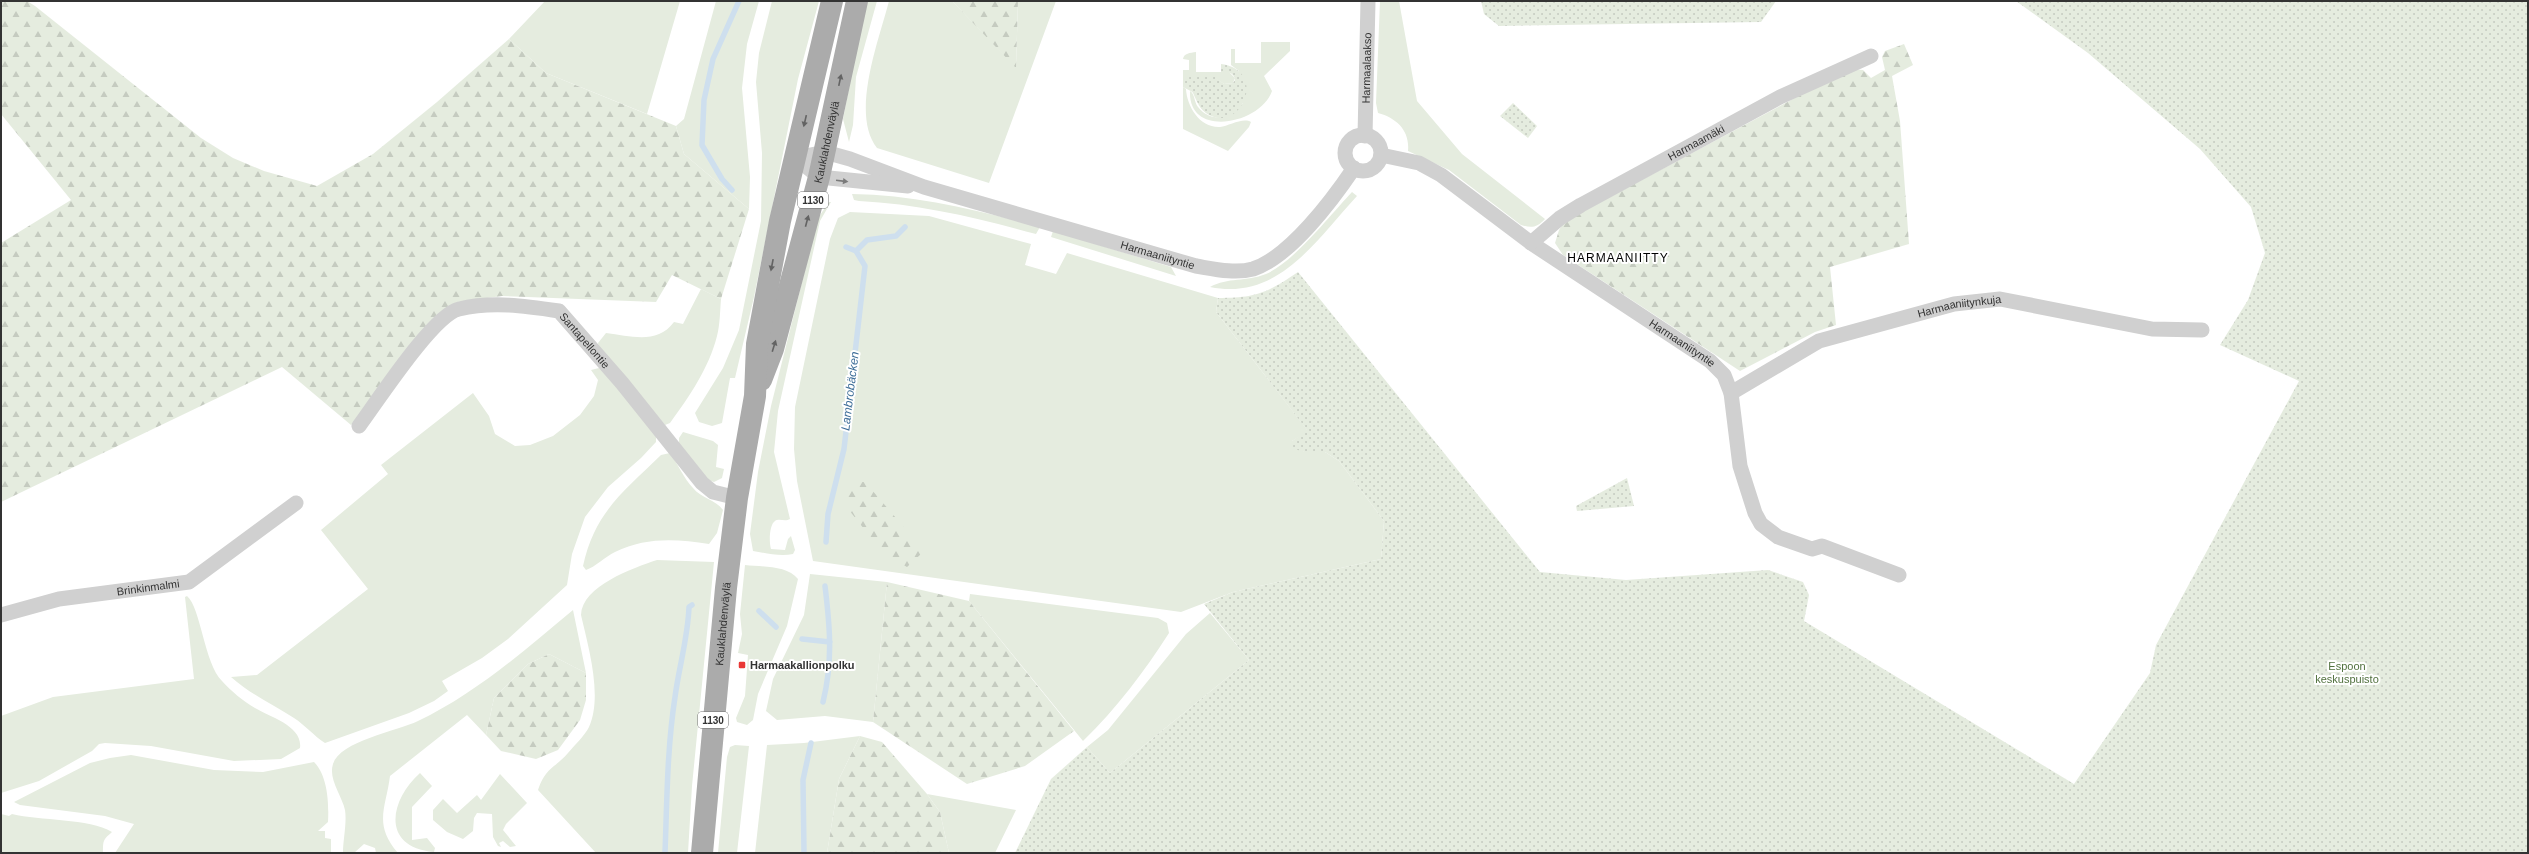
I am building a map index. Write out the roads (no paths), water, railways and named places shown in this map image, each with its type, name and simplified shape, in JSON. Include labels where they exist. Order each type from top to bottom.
[{"type":"main road","name":"Kauklahdenväylä","points":[[702,853],[726,588],[737,498],[755,396],[757,344],[780,221],[832,1]]},
{"type":"main road","name":"Kauklahdenväylä","points":[[755,396],[773,350],[819,177],[857,1]]},
{"type":"street","name":"Harmaalaakso","points":[[1365,136],[1368,1]]},
{"type":"street","name":"Harmaamäki","points":[[1531,243],[1560,218],[1581,205],[1780,97],[1870,56]]},
{"type":"street","points":[[1365,136],[1378,143],[1381,155],[1377,165],[1370,170],[1359,170],[1354,168],[1346,158],[1347,148],[1353,139],[1365,136]]},
{"type":"street","name":"Harmaaniityntie","points":[[796,158],[825,152],[850,159],[924,187],[1188,264],[1227,271],[1253,269],[1273,259],[1320,214],[1354,168]]},
{"type":"street","name":"Harmaaniityntie","points":[[1381,155],[1419,163],[1441,175],[1531,243],[1710,361],[1724,375],[1731,393],[1740,466],[1754,513],[1761,524],[1778,537],[1812,549],[1822,546],[1899,575]]},
{"type":"street","name":"Harmaaniityntie","points":[[796,158],[819,177],[844,182],[924,187]]},
{"type":"street","name":"Harmaaniitynkuja","points":[[1731,393],[1819,341],[1954,304],[2000,299],[2152,329],[2202,330]]},
{"type":"street","name":"Santapellontie","points":[[359,426],[438,322],[458,309],[492,305],[519,305],[559,311],[622,383],[702,483],[713,492],[737,498]]},
{"type":"street","name":"Brinkinmalmi","points":[[1,615],[59,599],[189,582],[296,503]]},
{"type":"waterway","name":"Lambrobäcken","points":[[732,190],[722,179],[702,145],[704,100],[713,59],[739,1]]},
{"type":"waterway","points":[[856,251],[867,240],[896,236],[905,227]]},
{"type":"waterway","name":"Lambrobäcken","points":[[826,542],[828,514],[844,449],[865,266],[856,251],[846,247]]},
{"type":"waterway","name":"Lambrobäcken","points":[[823,702],[828,673],[830,644],[825,586]]},
{"type":"waterway","points":[[665,853],[672,716],[687,630],[689,607],[692,605]]},
{"type":"waterway","points":[[759,611],[776,627]]},
{"type":"waterway","points":[[802,639],[830,642]]},
{"type":"waterway","name":"Lambrobäcken","points":[[804,853],[803,780],[811,743]]},
{"type":"place","name":"Harmaakallionpolku","points":[[742,665]]},
{"type":"district","name":"HARMAANIITTY","points":[[1618,258]]},
{"type":"park label","name":"Espoon keskuspuisto","points":[[2347,672]]}]
